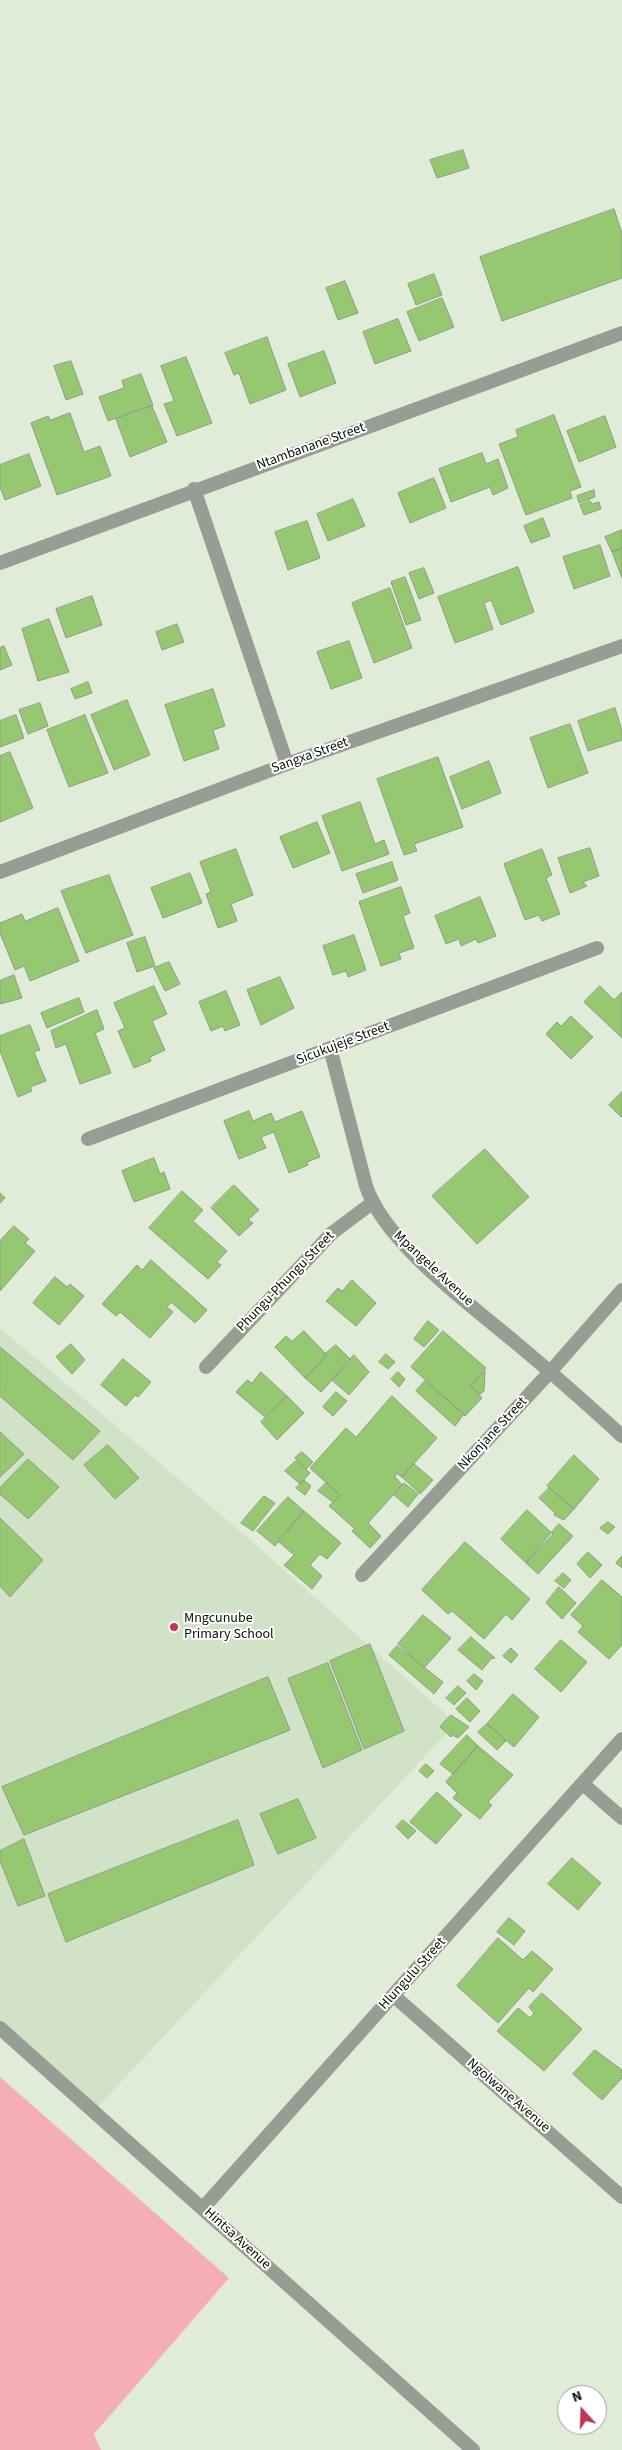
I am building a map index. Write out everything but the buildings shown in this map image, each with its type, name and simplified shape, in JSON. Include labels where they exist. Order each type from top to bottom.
[{"type":"street","name":"Ntambanane Street","points":[[0,563],[194,489],[622,333]]},
{"type":"street","points":[[194,489],[288,764]]},
{"type":"street","name":"Sangxa Street","points":[[0,872],[288,764],[622,646]]},
{"type":"street","name":"Sicukujeje Street","points":[[88,1139],[597,948]]},
{"type":"street","name":"Mpangele Avenue","points":[[330,1048],[372,1204],[386,1225],[406,1246],[622,1436]]},
{"type":"street","name":"Phungu-Phungu Street","points":[[206,1367],[332,1233],[372,1204]]},
{"type":"street","name":"Nkonjane Street","points":[[362,1575],[550,1372],[622,1290]]},
{"type":"street","name":"Hlungulu Street","points":[[202,2208],[394,1996],[622,1739]]},
{"type":"street","points":[[583,1784],[622,1818]]},
{"type":"street","name":"Ngolwane Avenue","points":[[394,1996],[622,2197]]},
{"type":"street","name":"Hintsa Avenue","points":[[0,2028],[473,2450]]},
{"type":"shaded area","name":"Mngcunube Primary School","points":[[0,1328],[240,1531],[456,1723],[94,2111],[0,2028]]},
{"type":"shaded area","points":[[0,2077],[229,2278],[94,2434],[101,2450],[0,2450]]},
{"type":"place","name":"Mngcunube Primary School","points":[[174,1627]]}]
